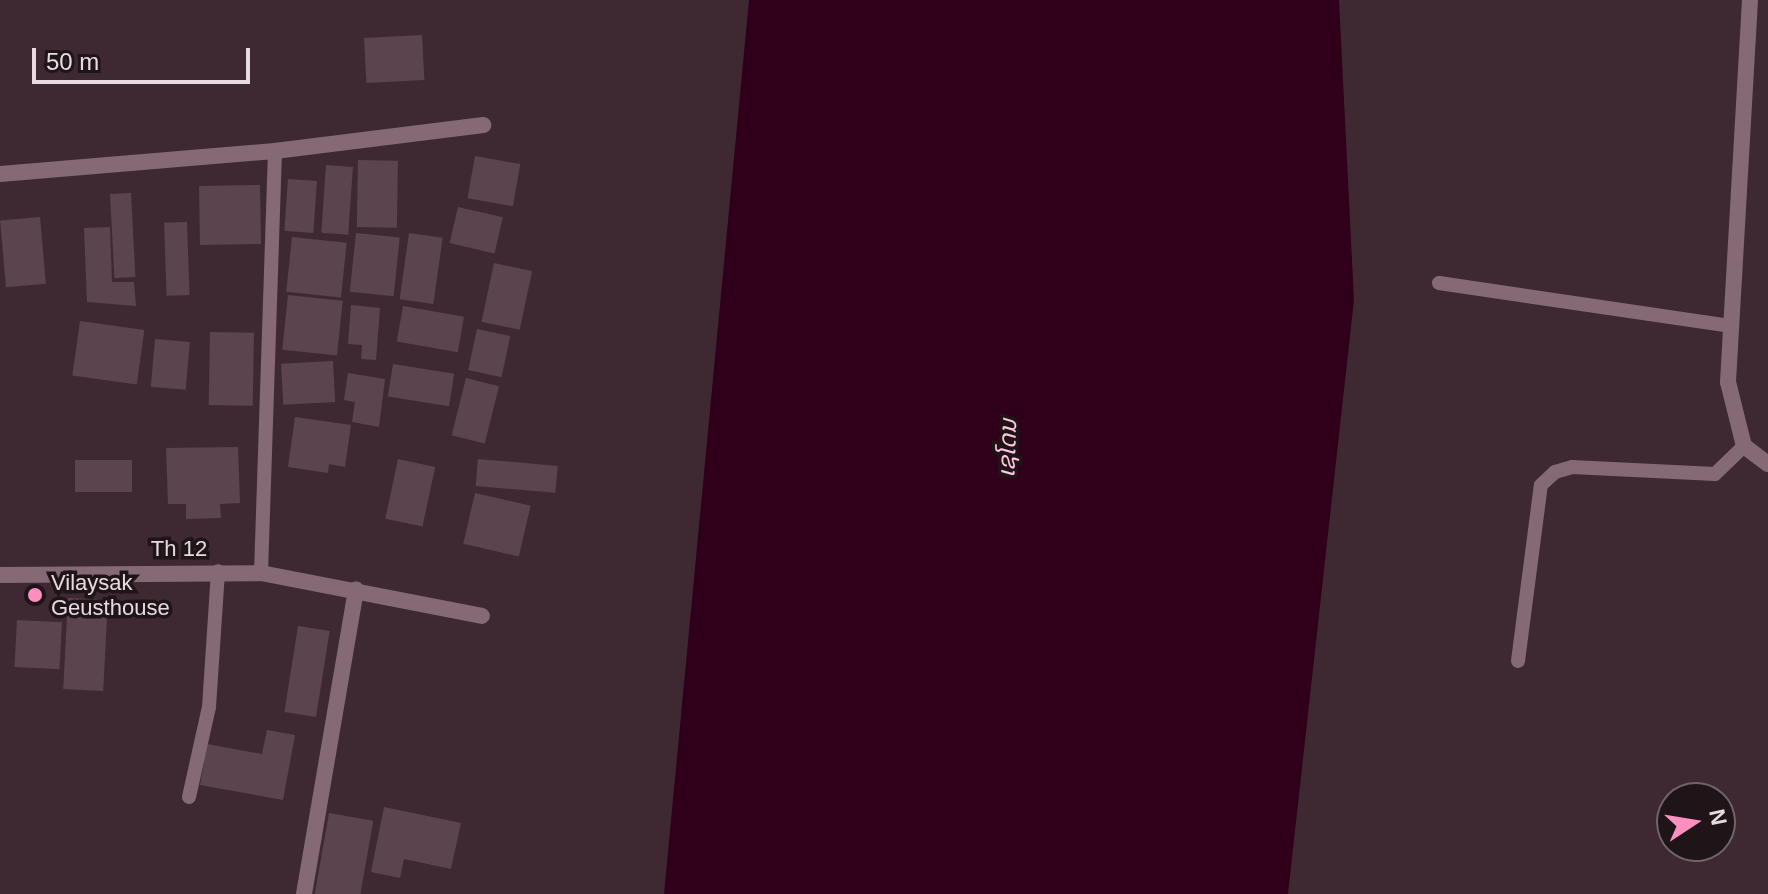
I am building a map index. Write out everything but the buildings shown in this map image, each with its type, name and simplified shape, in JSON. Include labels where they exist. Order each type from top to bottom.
[{"type":"street","points":[[1750,0],[1728,382],[1744,446],[1768,464]]},
{"type":"street","points":[[0,174],[275,151],[483,125]]},
{"type":"street","name":"Th 12","points":[[0,575],[261,573],[356,589],[482,616]]},
{"type":"street","points":[[304,894],[356,589]]},
{"type":"lane","points":[[261,573],[275,151]]},
{"type":"lane","points":[[1439,283],[1730,326]]},
{"type":"lane","points":[[1518,661],[1541,485],[1555,472],[1572,467],[1715,474],[1744,446]]},
{"type":"lane","points":[[189,797],[209,707],[218,571]]},
{"type":"water","name":"ເຊໂດນ","points":[[749,0],[1339,0],[1354,300],[1288,894],[664,894]]},
{"type":"place","name":"Vilaysak Geusthouse","points":[[35,595]]}]
